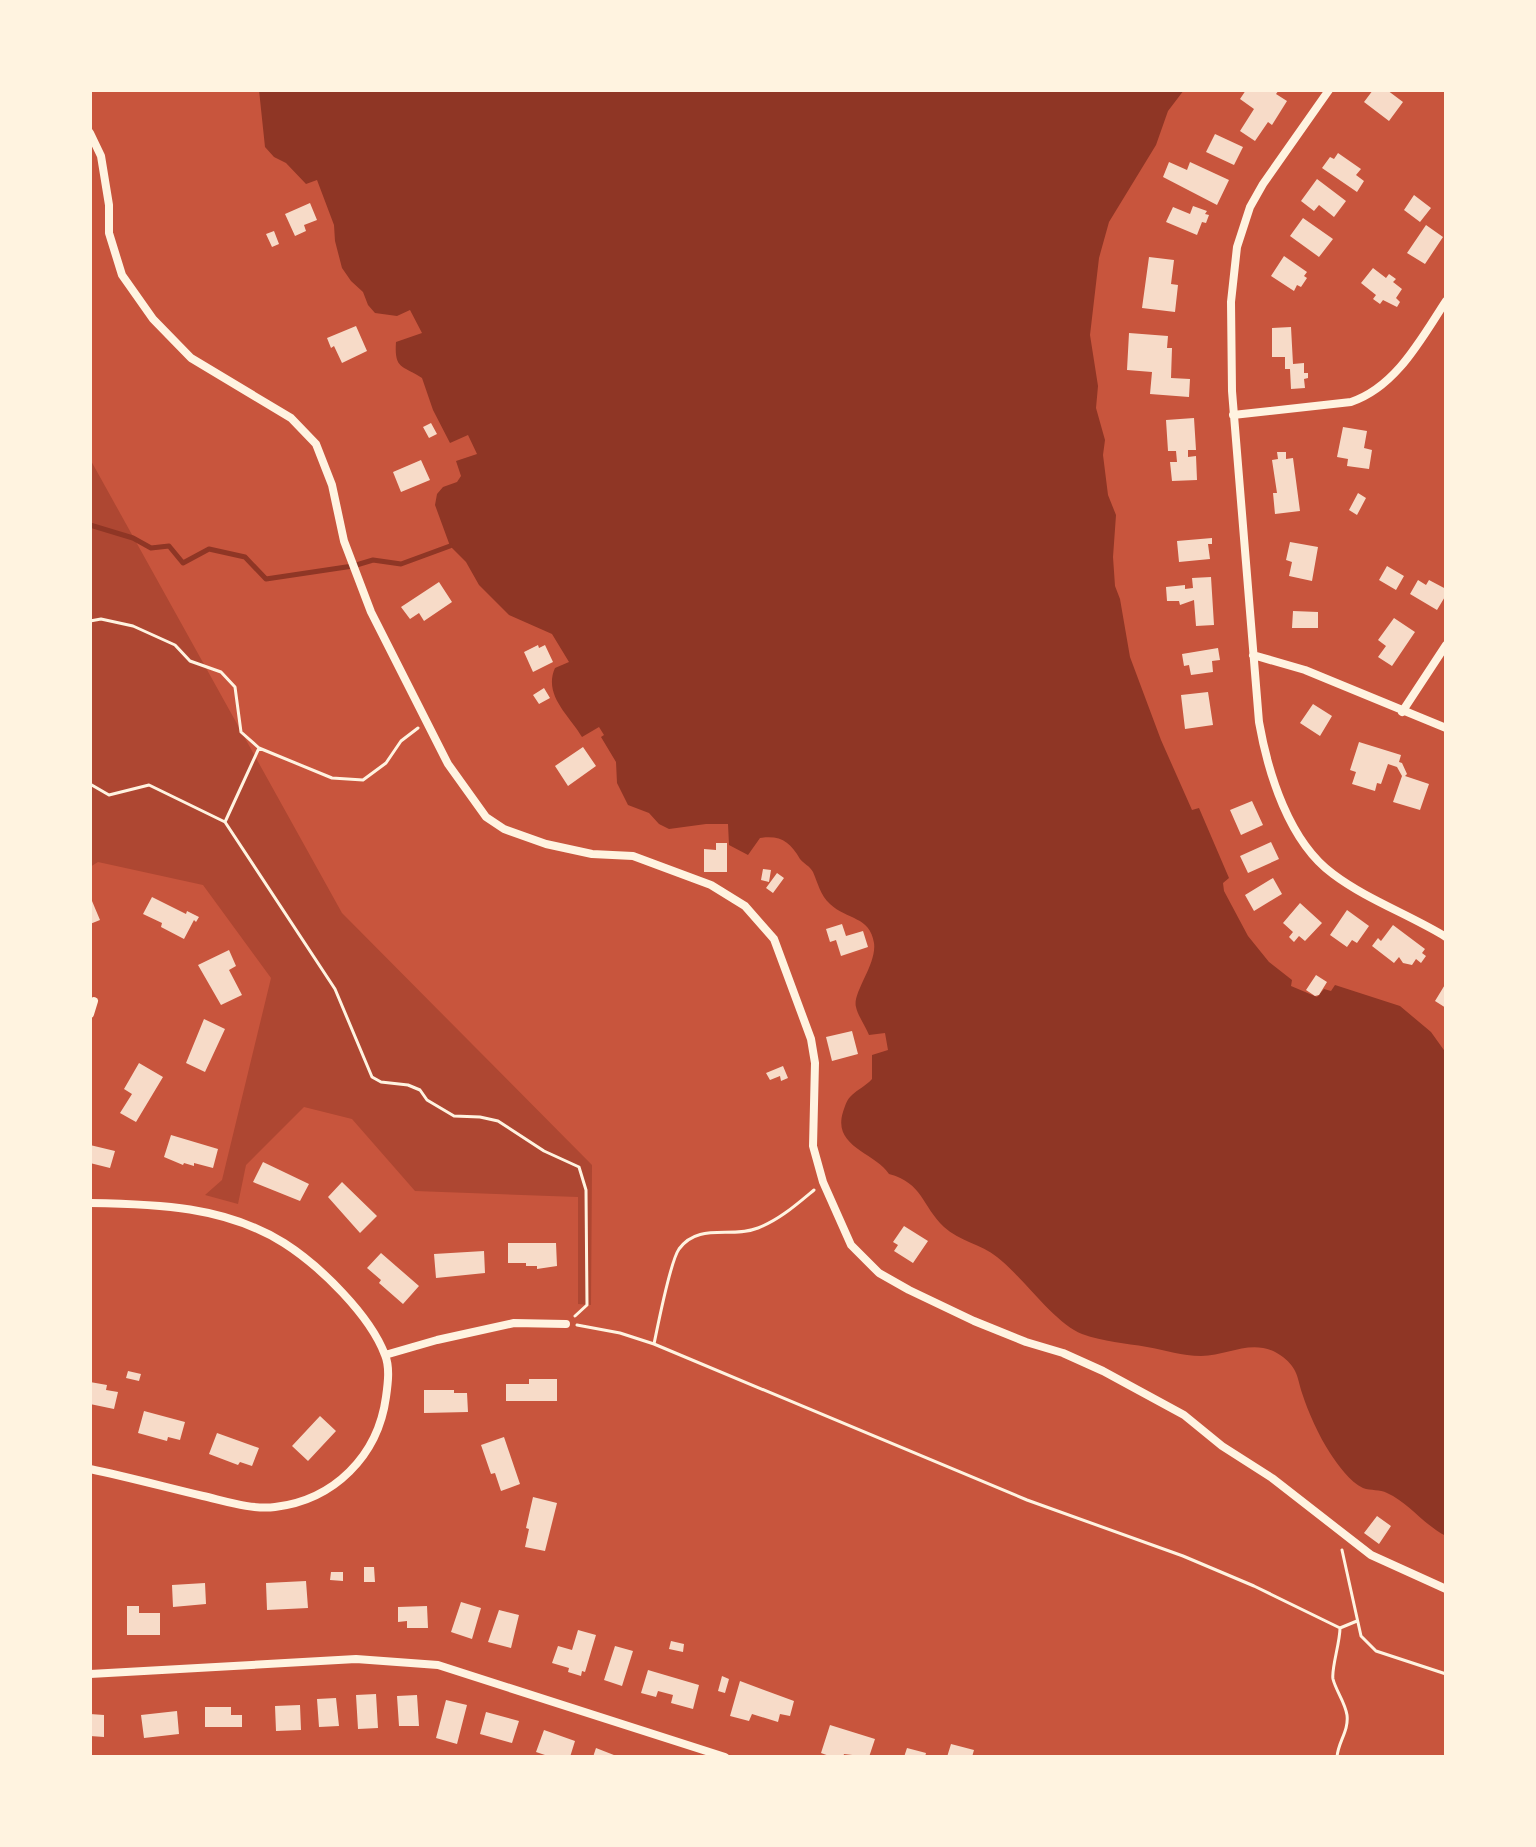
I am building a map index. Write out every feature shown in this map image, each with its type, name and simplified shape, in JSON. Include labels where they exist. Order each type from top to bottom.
[{"type":"street","points":[[1329,90],[1263,184],[1242,228],[1231,302],[1233,415],[1262,741],[1284,805],[1317,861],[1333,874],[1446,937]]},
{"type":"street","points":[[90,133],[101,156],[109,205],[109,233],[122,275],[153,319],[191,358],[291,418],[316,444],[332,485],[344,541],[371,612],[465,790],[486,817],[546,844],[592,854],[633,856],[700,880],[745,906],[774,939],[811,1039],[815,1063],[813,1146],[823,1182],[851,1245],[879,1273],[974,1321],[1088,1364],[1171,1408],[1272,1478],[1371,1555],[1446,1589]]},
{"type":"street","points":[[1233,415],[1365,398],[1404,363],[1446,301]]},
{"type":"street","points":[[1402,712],[1446,645]]},
{"type":"street","points":[[1253,655],[1296,666],[1446,728]]},
{"type":"street","points":[[90,1014],[94,1001]]},
{"type":"street","points":[[90,1203],[153,1203],[186,1208],[219,1215],[285,1244],[342,1293],[368,1322],[385,1355],[388,1382],[377,1436],[365,1455],[348,1475],[301,1502],[271,1508],[229,1502],[90,1469]]},
{"type":"street","points":[[385,1355],[514,1323],[566,1324]]},
{"type":"street","points":[[90,1674],[356,1659],[438,1665],[725,1757]]},
{"type":"path","points":[[90,621],[101,619],[133,626],[175,645],[190,661],[221,672],[235,687],[241,732],[259,748],[332,778],[363,780],[386,763],[401,741],[427,720]]},
{"type":"path","points":[[225,822],[259,748]]},
{"type":"path","points":[[90,784],[109,795],[149,785],[225,822],[335,989],[372,1077],[381,1082],[408,1085],[420,1090],[427,1100],[454,1116],[498,1121],[544,1151],[579,1167],[586,1190],[587,1305],[566,1324]]},
{"type":"path","points":[[654,1344],[677,1251],[693,1235],[743,1233],[759,1228],[787,1213],[823,1182]]},
{"type":"path","points":[[566,1324],[620,1333],[654,1344],[1027,1500],[1183,1556],[1340,1628],[1357,1621]]},
{"type":"path","points":[[1342,1534],[1343,1558],[1361,1636],[1376,1651],[1446,1674]]},
{"type":"path","points":[[1337,1757],[1346,1736],[1347,1714],[1333,1678],[1340,1628]]},
{"type":"shaded area","points":[[259,90],[1184,90],[1168,111],[1156,145],[1109,222],[1099,258],[1090,335],[1098,386],[1096,408],[1105,440],[1103,455],[1108,495],[1116,515],[1113,557],[1115,586],[1130,657],[1161,740],[1192,810],[1199,808],[1229,878],[1223,883],[1224,891],[1248,936],[1269,962],[1292,980],[1291,986],[1317,997],[1324,989],[1331,991],[1335,985],[1400,1006],[1431,1032],[1446,1053],[1446,1536],[1395,1497],[1353,1482],[1322,1439],[1292,1365],[1283,1357],[1273,1351],[1253,1347],[1212,1355],[1187,1355],[1082,1334],[1061,1320],[997,1257],[944,1227],[909,1183],[889,1174],[849,1141],[841,1124],[846,1103],[872,1079],[872,1055],[888,1050],[885,1033],[869,1035],[856,1007],[874,951],[872,934],[863,923],[827,900],[812,870],[784,841],[760,838],[748,855],[729,845],[728,824],[669,829],[649,813],[628,805],[617,783],[616,762],[601,737],[604,735],[599,727],[582,737],[555,696],[552,678],[555,668],[569,662],[552,634],[509,615],[479,585],[466,562],[450,546],[435,505],[437,494],[461,476],[456,461],[477,454],[468,435],[450,443],[433,410],[422,378],[398,362],[396,342],[422,333],[410,310],[397,316],[375,313],[363,292],[342,268],[334,225],[317,180],[306,184],[265,147]]},
{"type":"shaded area","points":[[90,459],[342,913],[592,1165],[591,1305],[578,1304],[578,1197],[415,1191],[352,1119],[304,1107],[246,1165],[238,1204],[205,1195],[222,1180],[271,978],[203,885],[98,862],[90,867]]},
{"type":"building","points":[[1246,90],[1279,90],[1276,94],[1287,101],[1272,125],[1268,122],[1255,141],[1240,131],[1254,109],[1240,99]]},
{"type":"building","points":[[1373,90],[1387,90],[1403,102],[1389,121],[1364,102]]},
{"type":"building","points":[[1215,134],[1243,147],[1234,165],[1206,152]]},
{"type":"building","points":[[1338,153],[1361,169],[1356,175],[1364,181],[1357,192],[1322,168],[1330,157],[1334,159]]},
{"type":"building","points":[[1169,162],[1187,170],[1190,162],[1229,180],[1217,205],[1163,177]]},
{"type":"building","points":[[1317,179],[1346,201],[1334,217],[1319,205],[1314,211],[1301,201]]},
{"type":"building","points":[[1414,195],[1431,208],[1420,222],[1404,210]]},
{"type":"building","points":[[310,203],[317,220],[304,225],[306,231],[295,236],[285,214]]},
{"type":"building","points":[[1193,206],[1207,211],[1205,214],[1209,215],[1206,223],[1202,222],[1197,235],[1166,222],[1173,207],[1190,214]]},
{"type":"building","points":[[1303,218],[1333,239],[1319,257],[1290,236]]},
{"type":"building","points":[[1426,225],[1443,237],[1425,264],[1407,253]]},
{"type":"building","points":[[274,231],[279,244],[272,247],[266,234]]},
{"type":"building","points":[[1284,256],[1307,272],[1301,287],[1297,285],[1294,291],[1271,276]]},
{"type":"building","points":[[1149,257],[1174,260],[1171,284],[1178,285],[1175,312],[1142,308]]},
{"type":"building","points":[[1373,268],[1386,278],[1389,274],[1396,279],[1393,282],[1402,289],[1396,298],[1400,302],[1397,307],[1383,300],[1380,304],[1373,299],[1376,295],[1361,283]]},
{"type":"building","points":[[356,326],[367,351],[342,363],[327,338]]},
{"type":"building","points":[[1291,327],[1293,364],[1304,363],[1304,373],[1308,373],[1308,378],[1304,379],[1305,388],[1291,389],[1290,369],[1285,369],[1285,357],[1272,357],[1272,328]]},
{"type":"building","points":[[1129,333],[1168,336],[1167,348],[1172,348],[1171,378],[1190,379],[1189,397],[1150,394],[1152,372],[1127,370]]},
{"type":"building","points":[[1194,418],[1196,450],[1188,450],[1188,457],[1196,456],[1197,480],[1172,481],[1170,462],[1177,462],[1176,451],[1168,451],[1166,420]]},
{"type":"building","points":[[431,423],[437,434],[429,438],[423,427]]},
{"type":"building","points":[[1343,427],[1367,431],[1364,448],[1372,450],[1369,469],[1347,466],[1348,459],[1337,457]]},
{"type":"building","points":[[1277,452],[1286,452],[1286,459],[1293,458],[1300,511],[1275,514],[1273,493],[1277,493],[1272,460],[1278,459]]},
{"type":"building","points":[[421,460],[430,480],[401,492],[393,472]]},
{"type":"building","points":[[1358,493],[1366,498],[1357,515],[1349,510]]},
{"type":"building","points":[[1212,538],[1212,544],[1208,544],[1210,559],[1179,562],[1177,541]]},
{"type":"building","points":[[1290,542],[1318,547],[1312,581],[1289,576],[1292,562],[1286,560]]},
{"type":"building","points":[[1387,566],[1404,576],[1396,590],[1379,580]]},
{"type":"building","points":[[1211,577],[1214,625],[1196,626],[1194,600],[1180,605],[1179,601],[1167,601],[1166,587],[1185,585],[1185,589],[1193,588],[1192,578]]},
{"type":"building","points":[[1418,580],[1426,585],[1429,580],[1446,589],[1437,610],[1410,594]]},
{"type":"building","points":[[439,582],[452,602],[424,621],[419,613],[410,619],[401,607]]},
{"type":"building","points":[[1293,611],[1318,612],[1318,628],[1292,628]]},
{"type":"building","points":[[1394,618],[1415,632],[1392,666],[1378,657],[1386,646],[1378,640]]},
{"type":"building","points":[[538,645],[539,648],[545,645],[553,662],[533,672],[524,652]]},
{"type":"building","points":[[1218,648],[1220,660],[1212,661],[1213,672],[1191,675],[1189,665],[1184,666],[1182,654]]},
{"type":"building","points":[[544,688],[550,698],[539,704],[533,695]]},
{"type":"building","points":[[1208,692],[1213,725],[1185,729],[1181,695]]},
{"type":"building","points":[[1313,704],[1332,716],[1320,736],[1300,723]]},
{"type":"building","points":[[1359,742],[1401,755],[1399,762],[1407,774],[1405,776],[1429,784],[1420,810],[1393,802],[1402,776],[1397,767],[1388,764],[1375,791],[1352,784],[1356,772],[1350,770]]},
{"type":"building","points":[[583,747],[596,766],[568,786],[555,766]]},
{"type":"building","points":[[1252,801],[1263,825],[1241,835],[1230,810]]},
{"type":"building","points":[[1271,842],[1279,859],[1248,873],[1240,856]]},
{"type":"building","points":[[716,843],[727,843],[727,872],[704,872],[704,849],[716,850]]},
{"type":"building","points":[[763,869],[771,870],[769,882],[761,880]]},
{"type":"building","points":[[777,873],[784,878],[773,893],[766,888]]},
{"type":"building","points":[[1273,878],[1282,894],[1254,911],[1245,895]]},
{"type":"building","points":[[152,897],[199,917],[196,922],[194,920],[184,939],[143,914]]},
{"type":"building","points":[[90,902],[100,920],[90,924]]},
{"type":"building","points":[[1300,903],[1322,923],[1305,941],[1299,936],[1294,942],[1289,937],[1293,932],[1283,923]]},
{"type":"building","points":[[1347,910],[1369,926],[1357,943],[1352,940],[1347,947],[1330,935]]},
{"type":"building","points":[[842,924],[846,936],[863,931],[868,947],[841,956],[836,940],[830,942],[826,929]]},
{"type":"building","points":[[1393,925],[1425,949],[1422,953],[1426,956],[1421,963],[1416,959],[1412,965],[1403,963],[1399,957],[1394,963],[1372,946],[1378,938],[1381,941]]},
{"type":"building","points":[[229,950],[236,966],[229,970],[242,995],[221,1005],[198,965]]},
{"type":"building","points":[[1316,975],[1327,982],[1315,996],[1306,990]]},
{"type":"building","points":[[1446,983],[1446,1008],[1435,1001]]},
{"type":"building","points":[[204,1019],[225,1029],[205,1072],[186,1063]]},
{"type":"building","points":[[852,1031],[858,1054],[832,1061],[826,1037]]},
{"type":"building","points":[[139,1063],[163,1077],[136,1122],[120,1113],[132,1094],[124,1089]]},
{"type":"building","points":[[783,1066],[788,1078],[781,1081],[780,1076],[770,1080],[766,1073]]},
{"type":"building","points":[[171,1135],[218,1149],[213,1168],[194,1163],[194,1166],[183,1165],[164,1157]]},
{"type":"building","points":[[90,1145],[115,1151],[110,1168],[90,1163]]},
{"type":"building","points":[[263,1162],[309,1184],[300,1201],[253,1182]]},
{"type":"building","points":[[342,1182],[377,1216],[360,1233],[328,1197]]},
{"type":"building","points":[[904,1226],[928,1241],[913,1263],[894,1251],[898,1245],[893,1242]]},
{"type":"building","points":[[508,1243],[556,1243],[557,1266],[537,1269],[537,1266],[526,1266],[526,1263],[508,1263]]},
{"type":"building","points":[[484,1251],[485,1273],[436,1278],[434,1254]]},
{"type":"building","points":[[381,1253],[419,1286],[403,1304],[367,1268]]},
{"type":"building","points":[[128,1371],[141,1374],[139,1381],[126,1378]]},
{"type":"building","points":[[529,1379],[557,1379],[557,1401],[506,1401],[506,1384],[529,1384]]},
{"type":"building","points":[[90,1382],[107,1385],[106,1390],[118,1392],[114,1409],[90,1404]]},
{"type":"building","points":[[424,1390],[467,1393],[468,1412],[424,1413]]},
{"type":"building","points":[[144,1411],[185,1422],[180,1440],[168,1437],[167,1441],[138,1433]]},
{"type":"building","points":[[320,1416],[336,1431],[308,1461],[292,1446]]},
{"type":"building","points":[[217,1433],[259,1448],[252,1466],[240,1462],[238,1465],[209,1454]]},
{"type":"building","points":[[504,1437],[520,1484],[501,1491],[481,1445]]},
{"type":"building","points":[[533,1497],[557,1503],[545,1551],[525,1547]]},
{"type":"building","points":[[1377,1516],[1391,1526],[1379,1544],[1364,1533]]},
{"type":"building","points":[[364,1567],[374,1567],[375,1582],[364,1582]]},
{"type":"building","points":[[331,1572],[343,1572],[343,1581],[330,1580]]},
{"type":"building","points":[[306,1581],[308,1608],[267,1610],[266,1583]]},
{"type":"building","points":[[205,1583],[206,1604],[173,1607],[172,1585]]},
{"type":"building","points":[[461,1602],[481,1608],[472,1639],[451,1632]]},
{"type":"building","points":[[127,1606],[139,1606],[139,1613],[160,1613],[160,1635],[127,1635]]},
{"type":"building","points":[[427,1606],[428,1628],[407,1628],[407,1621],[398,1622],[398,1607]]},
{"type":"building","points":[[499,1610],[519,1615],[511,1648],[488,1642]]},
{"type":"building","points":[[578,1630],[596,1635],[581,1676],[552,1663],[558,1646],[572,1650]]},
{"type":"building","points":[[671,1641],[684,1644],[683,1652],[669,1649]]},
{"type":"building","points":[[615,1646],[633,1651],[622,1686],[604,1680]]},
{"type":"building","points":[[648,1670],[699,1685],[693,1709],[671,1703],[673,1695],[658,1691],[656,1697],[641,1693]]},
{"type":"building","points":[[722,1676],[729,1679],[725,1693],[718,1691]]},
{"type":"building","points":[[740,1681],[794,1701],[790,1716],[780,1714],[778,1722],[752,1714],[749,1721],[730,1716]]},
{"type":"building","points":[[376,1694],[378,1728],[358,1729],[356,1695]]},
{"type":"building","points":[[417,1695],[419,1726],[399,1726],[397,1696]]},
{"type":"building","points":[[336,1698],[339,1726],[319,1727],[317,1699]]},
{"type":"building","points":[[446,1700],[467,1705],[457,1744],[436,1738]]},
{"type":"building","points":[[300,1705],[301,1730],[276,1731],[275,1706]]},
{"type":"building","points":[[205,1707],[231,1707],[231,1715],[242,1715],[242,1727],[205,1727]]},
{"type":"building","points":[[177,1711],[179,1734],[144,1738],[141,1715]]},
{"type":"building","points":[[486,1712],[519,1721],[512,1743],[480,1734]]},
{"type":"building","points":[[90,1714],[104,1715],[104,1737],[90,1736]]},
{"type":"building","points":[[830,1725],[875,1739],[869,1757],[844,1754],[843,1757],[832,1757],[821,1753]]},
{"type":"building","points":[[544,1730],[575,1741],[570,1757],[551,1757],[536,1752]]},
{"type":"building","points":[[951,1744],[974,1750],[972,1757],[947,1757]]},
{"type":"building","points":[[596,1748],[619,1757],[593,1757]]},
{"type":"building","points":[[907,1748],[926,1753],[925,1757],[904,1757]]},
{"type":"waterway","points":[[90,525],[133,538],[151,548],[169,546],[183,563],[209,549],[245,557],[266,579],[353,566],[373,560],[401,564],[450,546]]}]
